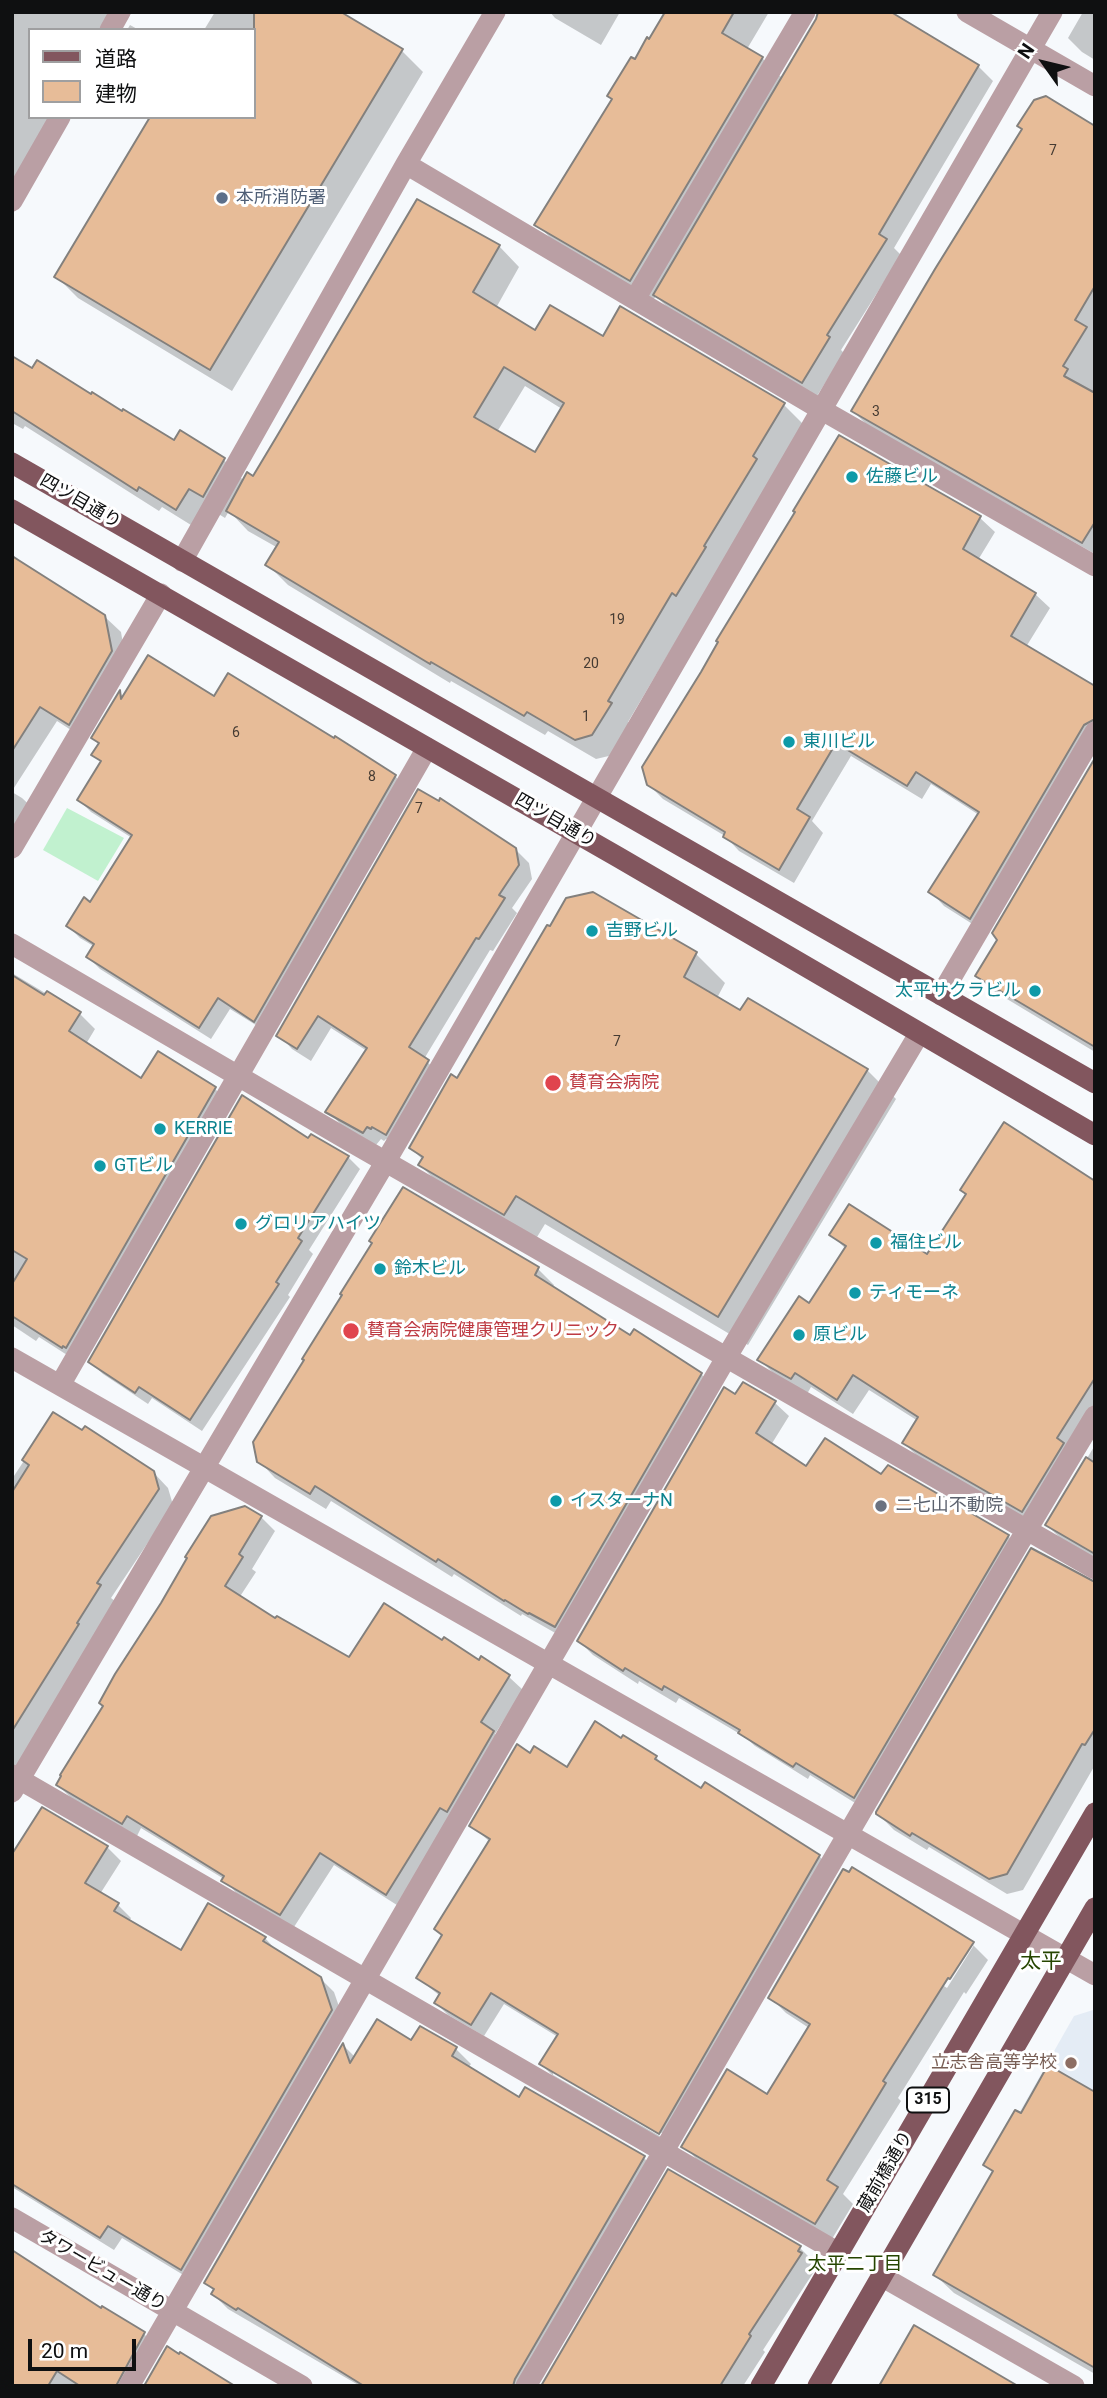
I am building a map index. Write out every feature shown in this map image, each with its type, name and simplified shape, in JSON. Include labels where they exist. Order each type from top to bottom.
[{"type":"main road","name":"四ツ目通り","points":[[12,463],[1095,1083]]},
{"type":"main road","name":"四ツ目通り","points":[[12,510],[575,832],[1095,1135]]},
{"type":"main road","name":"蔵前橋通り","points":[[761,2386],[1095,1813]]},
{"type":"main road","name":"315","points":[[818,2386],[1095,1908]]},
{"type":"street","points":[[111,28],[120,12]]},
{"type":"street","points":[[182,561],[495,12]]},
{"type":"street","points":[[635,299],[805,12]]},
{"type":"street","points":[[967,12],[1095,86]]},
{"type":"street","points":[[839,2253],[364,1978],[15,1782],[386,1161],[1052,12]]},
{"type":"street","points":[[12,201],[59,119]]},
{"type":"street","points":[[406,164],[822,410],[1095,566]]},
{"type":"street","points":[[12,848],[161,594]]},
{"type":"street","points":[[942,995],[1095,732]]},
{"type":"street","points":[[60,1385],[427,748]]},
{"type":"street","points":[[12,944],[1095,1569]]},
{"type":"street","points":[[129,2386],[726,1358],[919,1034]]},
{"type":"street","points":[[12,1358],[1095,1975]]},
{"type":"street","points":[[526,2386],[1095,1416]]},
{"type":"street","name":"タワービュー通り","points":[[12,2218],[302,2386]]},
{"type":"street","points":[[881,2276],[1074,2386]]},
{"type":"shaded area","name":"立志舎高等学校","points":[[1093,2010],[1095,2154],[1020,2111],[1074,2016]]},
{"type":"green space","points":[[67,808],[124,838],[98,881],[43,850]]},
{"type":"building","name":"本所消防署","points":[[254,12],[341,12],[403,49],[210,370],[54,277],[149,119],[256,119]]},
{"type":"building","points":[[665,12],[734,12],[722,33],[763,57],[630,281],[534,225],[612,99],[607,96],[631,57],[635,59]]},
{"type":"building","points":[[818,12],[891,12],[979,65],[879,234],[887,239],[827,335],[830,337],[802,383],[653,295]]},
{"type":"building","points":[[1046,96],[1095,126],[1095,286],[1075,320],[1087,327],[1063,366],[1068,369],[1064,376],[1095,393],[1095,522],[1082,543],[851,411],[1022,129],[1017,126],[1034,100]]},
{"type":"building","points":[[417,199],[500,245],[473,292],[535,330],[550,305],[603,336],[620,306],[785,403],[753,456],[757,459],[704,546],[706,547],[676,596],[672,593],[608,701],[612,703],[592,735],[575,740],[527,712],[524,716],[431,662],[430,664],[265,565],[279,542],[226,511],[247,472],[253,476]],"holes":[[[504,367],[564,403],[535,452],[474,417]]]},
{"type":"building","points":[[12,356],[32,368],[37,360],[91,394],[92,392],[122,411],[123,409],[174,440],[180,430],[225,458],[203,497],[189,489],[176,510],[139,487],[137,491],[12,411]]},
{"type":"building","points":[[839,435],[981,516],[963,549],[1036,593],[1011,636],[1095,686],[1095,719],[1084,725],[970,919],[928,892],[979,812],[916,772],[907,786],[836,743],[797,809],[810,817],[779,870],[723,837],[725,832],[647,785],[642,767],[701,672],[718,642],[716,641]]},
{"type":"building","points":[[12,556],[105,615],[112,651],[69,725],[40,707],[12,751]]},
{"type":"building","points":[[148,655],[214,696],[228,673],[396,775],[254,1022],[218,998],[199,1028],[86,957],[94,944],[66,926],[84,897],[90,902],[132,835],[77,800],[101,761],[91,755],[99,743],[91,738],[120,690],[121,699]]},
{"type":"building","points":[[1095,758],[1095,1047],[975,976],[997,940],[992,933]]},
{"type":"building","points":[[418,789],[439,801],[440,798],[516,848],[519,865],[499,895],[505,898],[479,939],[476,938],[409,1047],[429,1060],[386,1135],[372,1127],[367,1127],[363,1133],[325,1112],[367,1048],[318,1016],[297,1049],[276,1036]]},
{"type":"building","points":[[593,892],[697,952],[684,977],[740,1010],[748,998],[868,1069],[718,1317],[516,1196],[504,1215],[418,1165],[423,1157],[409,1148],[451,1074],[457,1078],[547,925],[550,926],[566,898]]},
{"type":"building","points":[[12,975],[44,995],[47,991],[81,1012],[69,1031],[141,1078],[158,1051],[216,1087],[66,1348],[12,1316],[12,1284],[27,1259],[12,1250]]},
{"type":"building","points":[[242,1095],[308,1138],[311,1134],[349,1156],[298,1238],[302,1241],[276,1282],[279,1284],[190,1420],[139,1387],[135,1393],[88,1362]]},
{"type":"building","points":[[1004,1122],[1095,1181],[1095,1378],[1057,1438],[1064,1443],[1022,1512],[902,1443],[918,1417],[853,1375],[837,1400],[795,1373],[791,1379],[757,1360],[799,1296],[809,1303],[846,1246],[829,1235],[849,1204],[927,1254],[966,1194],[960,1190]]},
{"type":"building","points":[[403,1187],[539,1267],[535,1275],[630,1335],[634,1329],[702,1373],[555,1627],[504,1601],[438,1559],[436,1562],[315,1486],[310,1494],[257,1462],[253,1442],[304,1360],[302,1359],[372,1243],[369,1241]]},
{"type":"building","points":[[743,1382],[776,1401],[756,1433],[806,1466],[825,1438],[881,1474],[888,1465],[1009,1535],[854,1798],[796,1763],[793,1767],[738,1733],[740,1730],[664,1686],[662,1690],[625,1668],[623,1671],[577,1641],[724,1387],[735,1394]]},
{"type":"building","points":[[53,1412],[82,1430],[85,1426],[154,1471],[159,1489],[97,1583],[101,1585],[77,1623],[79,1624],[12,1731],[12,1492],[29,1465],[22,1460]]},
{"type":"building","points":[[1086,1457],[1095,1463],[1095,1554],[1045,1525]]},
{"type":"building","points":[[245,1506],[262,1516],[239,1554],[243,1557],[225,1586],[275,1618],[277,1616],[349,1657],[384,1603],[442,1640],[444,1637],[479,1660],[481,1656],[510,1675],[481,1722],[494,1731],[447,1812],[440,1808],[386,1895],[320,1853],[280,1915],[221,1881],[224,1876],[127,1816],[122,1824],[56,1785],[103,1706],[99,1703],[115,1674],[161,1603],[187,1558],[185,1557],[211,1516]]},
{"type":"building","points":[[1031,1548],[1095,1582],[1095,1729],[1085,1745],[1082,1744],[1007,1874],[989,1879],[912,1833],[910,1836],[876,1812]]},
{"type":"building","points":[[595,1721],[657,1756],[655,1759],[701,1788],[705,1782],[820,1855],[659,2134],[539,2064],[558,2034],[491,1993],[471,2025],[434,2003],[440,1993],[416,1978],[442,1935],[434,1929],[490,1839],[469,1826],[517,1744],[530,1753],[534,1746],[567,1767]]},
{"type":"building","points":[[42,1807],[108,1846],[85,1883],[119,1903],[114,1911],[181,1950],[208,1903],[266,1937],[263,1941],[321,1977],[332,2010],[181,2270],[108,2226],[100,2238],[12,2184],[12,1854]]},
{"type":"building","points":[[852,1867],[974,1942],[883,2081],[886,2083],[827,2180],[838,2187],[815,2224],[681,2147],[727,2069],[767,2094],[810,2024],[768,1998],[843,1869],[849,1872]]},
{"type":"building","points":[[377,2019],[411,2040],[420,2026],[457,2047],[452,2056],[519,2097],[525,2087],[645,2156],[513,2386],[364,2386],[211,2294],[214,2289],[204,2283],[343,2043],[350,2063]]},
{"type":"building","points":[[1048,2065],[1095,2092],[1095,2368],[933,2275],[993,2171],[983,2165],[1015,2110],[1021,2113]]},
{"type":"building","points":[[668,2169],[801,2246],[798,2251],[802,2253],[749,2334],[751,2336],[720,2386],[541,2386]]},
{"type":"building","points":[[12,2250],[101,2308],[102,2306],[145,2332],[116,2386],[80,2386],[57,2371],[48,2386],[12,2386]]},
{"type":"building","points":[[914,2325],[1018,2386],[879,2386]]},
{"type":"building","points":[[167,2346],[179,2354],[180,2352],[235,2386],[144,2386]]},
{"type":"place","name":"本所消防署","points":[[222,198]]},
{"type":"place","name":"佐藤ビル","points":[[852,477]]},
{"type":"place","name":"東川ビル","points":[[789,742]]},
{"type":"place","name":"吉野ビル","points":[[592,931]]},
{"type":"place","name":"太平サクラビル","points":[[1035,991]]},
{"type":"place","name":"賛育会病院","points":[[553,1083]]},
{"type":"place","name":"KERRIE","points":[[160,1129]]},
{"type":"place","name":"GTビル","points":[[100,1166]]},
{"type":"place","name":"グロリアハイツ","points":[[241,1224]]},
{"type":"place","name":"福住ビル","points":[[876,1243]]},
{"type":"place","name":"鈴木ビル","points":[[380,1269]]},
{"type":"place","name":"ティモーネ","points":[[855,1293]]},
{"type":"place","name":"賛育会病院健康管理クリニック","points":[[351,1331]]},
{"type":"place","name":"原ビル","points":[[799,1335]]},
{"type":"place","name":"イスターナN","points":[[556,1501]]},
{"type":"place","name":"ニ七山不動院","points":[[881,1506]]},
{"type":"place","name":"立志舎高等学校","points":[[1071,2063]]},
{"type":"district","name":"太平","points":[[1041,1963]]},
{"type":"district","name":"太平二丁目","points":[[855,2265]]}]
